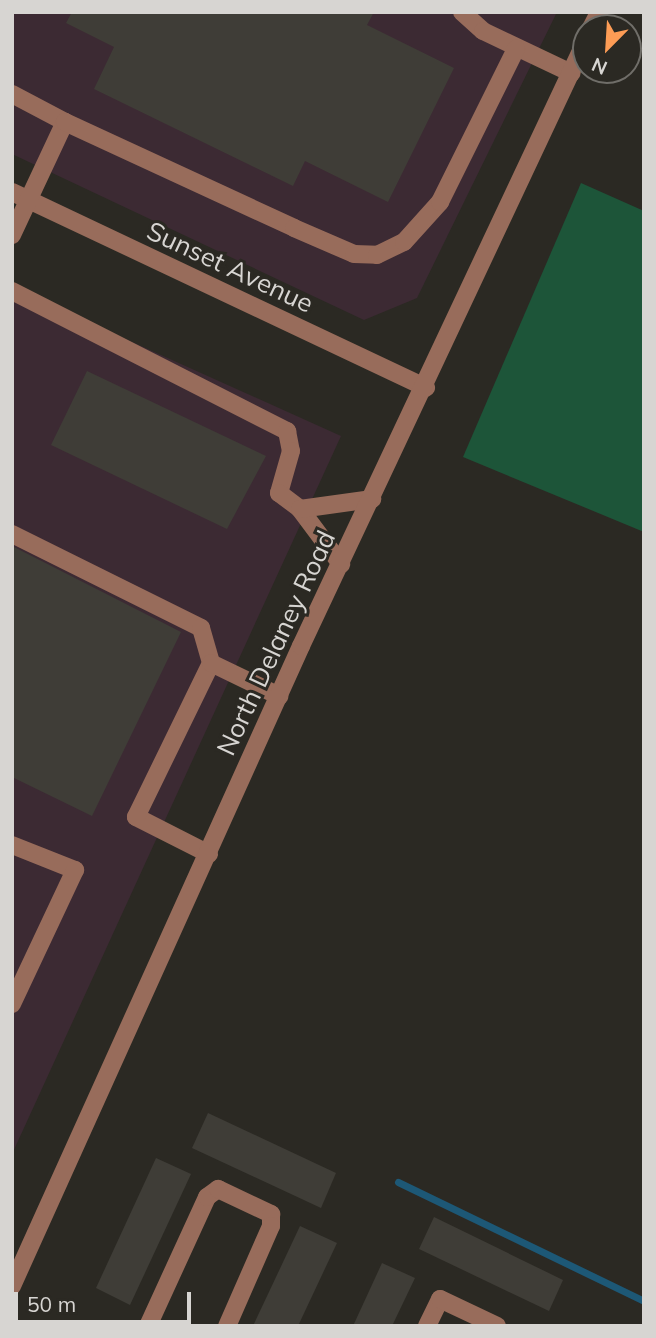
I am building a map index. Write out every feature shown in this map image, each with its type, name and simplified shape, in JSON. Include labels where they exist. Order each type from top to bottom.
[{"type":"street","points":[[462,12],[516,49],[570,73]]},
{"type":"street","points":[[12,94],[65,122],[330,244],[354,254],[377,255],[404,242],[440,202],[516,49]]},
{"type":"street","name":"North Delaney Road","points":[[16,1278],[279,696],[426,388],[572,69]]},
{"type":"street","points":[[12,235],[20,196],[65,122]]},
{"type":"street","name":"Sunset Avenue","points":[[20,196],[426,388]]},
{"type":"street","points":[[12,291],[287,431],[291,451],[279,493],[300,509],[341,564]]},
{"type":"street","points":[[300,509],[372,499]]},
{"type":"street","points":[[12,534],[201,628],[211,663],[136,817],[209,854]]},
{"type":"street","points":[[211,663],[279,696]]},
{"type":"street","points":[[12,845],[75,870],[12,1004]]},
{"type":"street","points":[[148,1326],[207,1197],[218,1189],[271,1214],[271,1226],[227,1326]]},
{"type":"street","points":[[428,1326],[440,1299],[497,1326]]},
{"type":"shaded area","points":[[12,12],[557,12],[417,298],[364,320],[12,154]]},
{"type":"shaded area","points":[[12,288],[341,436],[12,1154]]},
{"type":"green space","points":[[581,183],[644,211],[644,532],[463,457]]},
{"type":"building","points":[[72,12],[374,12],[367,25],[454,68],[388,202],[305,161],[293,186],[94,89],[114,47],[66,23]]},
{"type":"building","points":[[87,371],[266,456],[227,529],[51,445]]},
{"type":"building","points":[[12,546],[181,632],[92,816],[12,777]]},
{"type":"building","points":[[208,1113],[336,1173],[321,1208],[192,1148]]},
{"type":"building","points":[[156,1158],[191,1174],[130,1305],[96,1288]]},
{"type":"building","points":[[434,1217],[563,1280],[549,1311],[419,1249]]},
{"type":"building","points":[[300,1226],[337,1243],[298,1326],[253,1326]]},
{"type":"building","points":[[382,1263],[415,1278],[392,1326],[353,1326]]},
{"type":"waterway","points":[[398,1182],[644,1301]]}]
